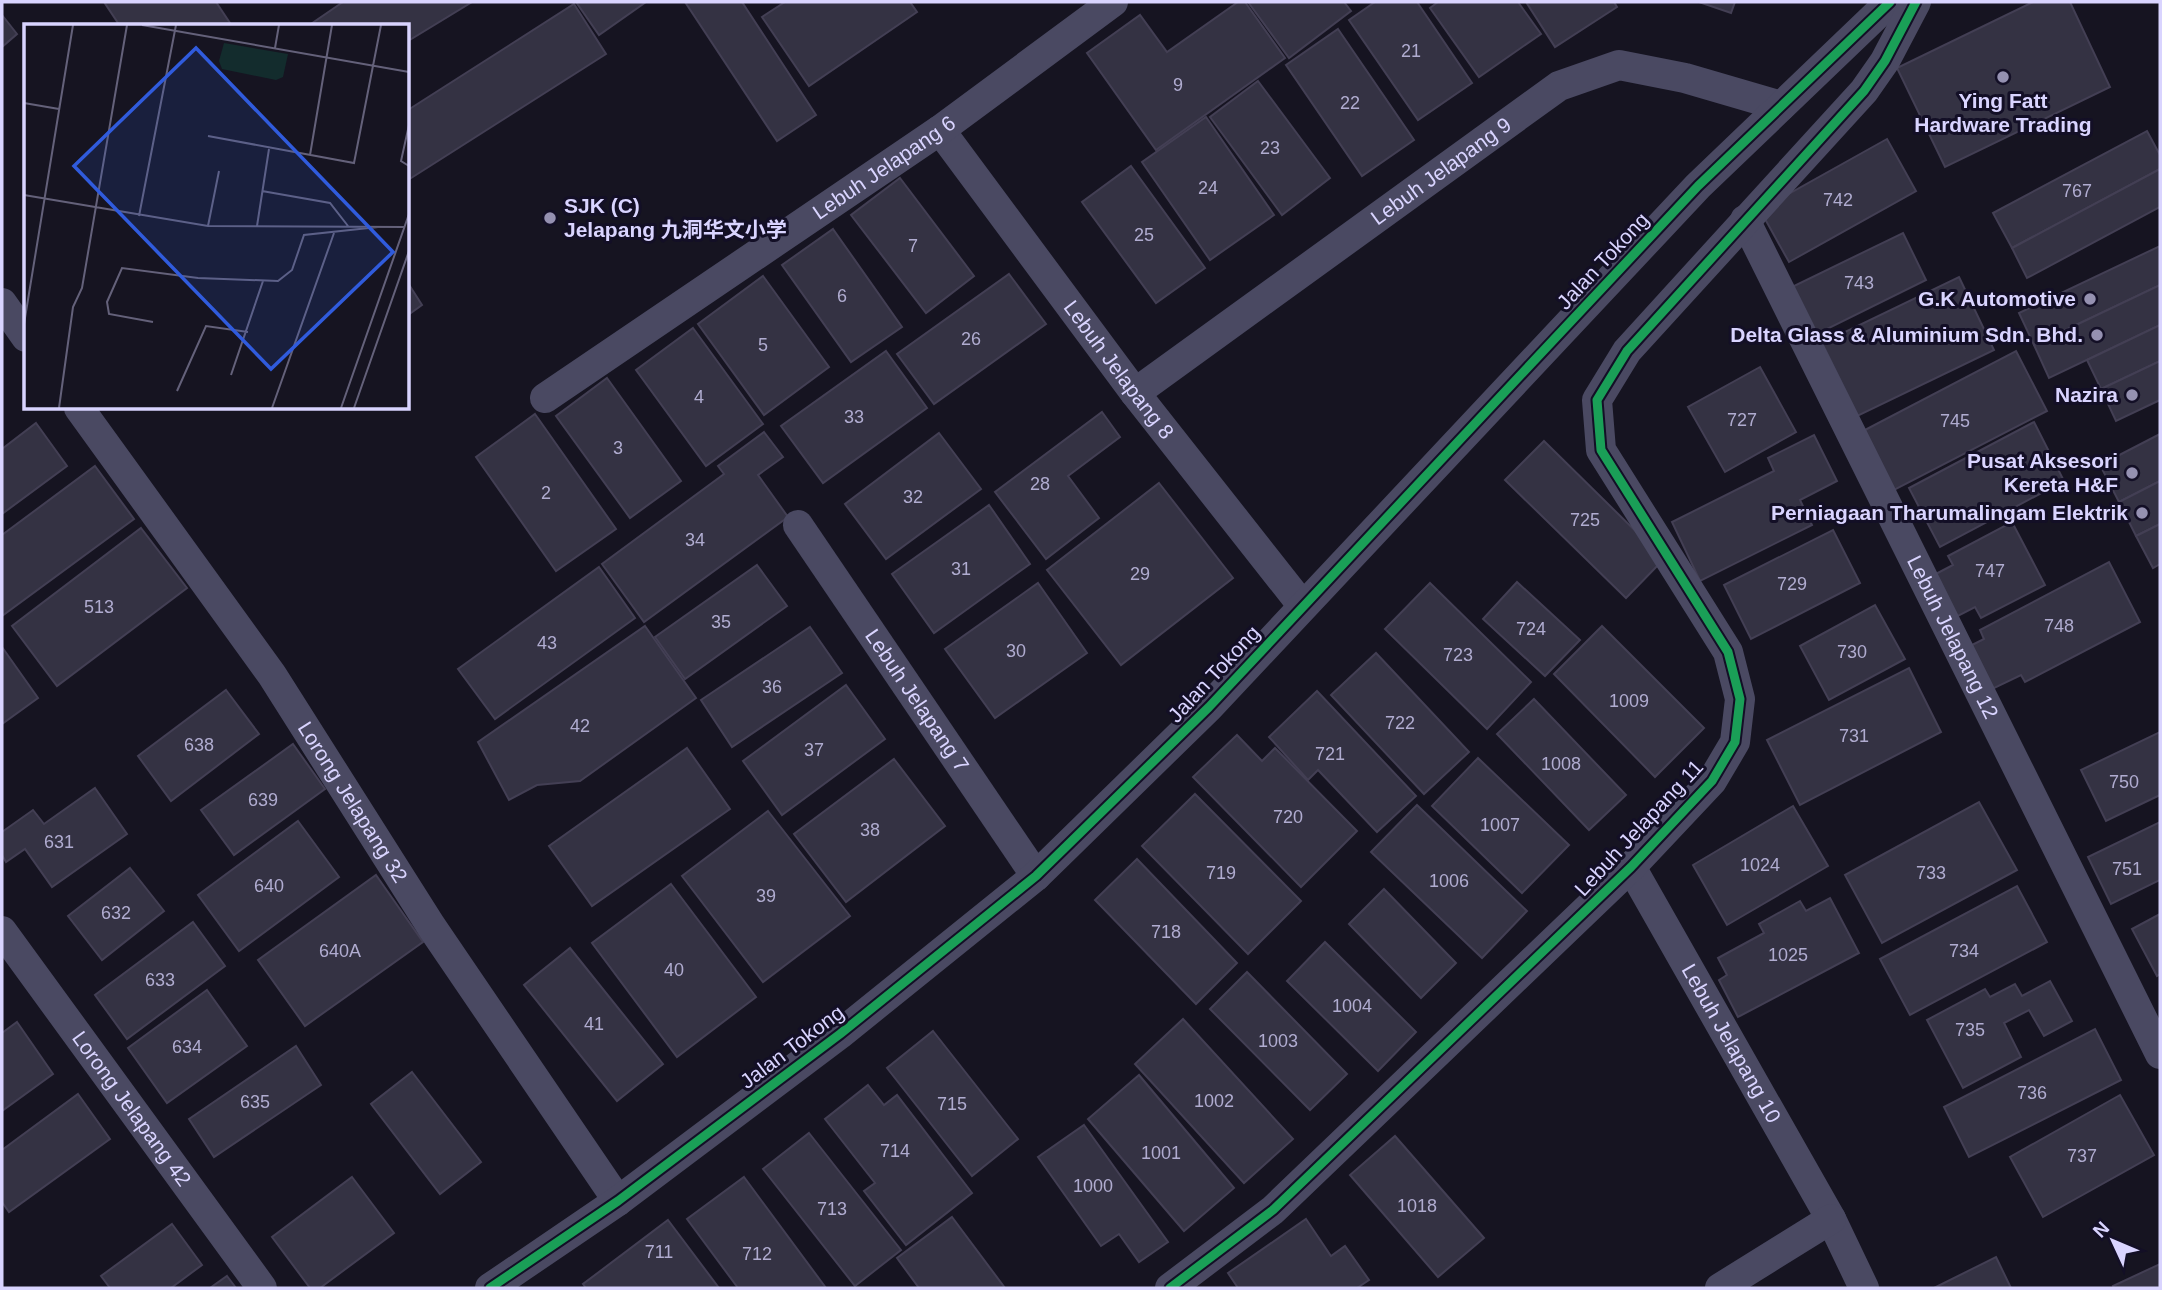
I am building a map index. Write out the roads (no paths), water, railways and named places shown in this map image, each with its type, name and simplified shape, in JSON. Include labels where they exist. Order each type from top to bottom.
[{"type":"street","name":"Lebuh Jelapang 6","points":[[545,398],[940,130],[1113,2]]},
{"type":"street","name":"Jalan Tokong","points":[[491,1288],[618,1201],[840,1034],[1036,876],[1209,707],[1302,605],[1699,186],[1890,2]]},
{"type":"street","name":"Lebuh Jelapang 11","points":[[1170,1288],[1273,1210],[1630,867],[1712,780],[1735,742],[1740,699],[1728,652],[1601,450],[1597,400],[1627,351],[1864,91],[1885,61],[1916,2]]},
{"type":"street","name":"Lebuh Jelapang 9","points":[[1135,393],[1559,86],[1619,65],[1685,78],[1781,106]]},
{"type":"street","name":"Lebuh Jelapang 8","points":[[940,130],[1135,393],[1302,605]]},
{"type":"street","name":"Lebuh Jelapang 12","points":[[1745,220],[2160,1054]]},
{"type":"street","points":[[2,303],[24,334]]},
{"type":"street","name":"Lorong Jelapang 32","points":[[80,410],[272,675],[431,926],[618,1201]]},
{"type":"street","name":"Lebuh Jelapang 7","points":[[797,525],[1036,876]]},
{"type":"street","name":"Lebuh Jelapang 10","points":[[1630,867],[1831,1219],[1864,1288]]},
{"type":"street","name":"Lorong Jelapang 42","points":[[2,932],[262,1288]]},
{"type":"street","points":[[1720,1288],[1831,1219]]},
{"type":"place","name":"Ying Fatt Hardware Trading","points":[[2003,77]]},
{"type":"place","name":"SJK (C) Jelapang 九洞华文小学","points":[[550,218]]},
{"type":"place","name":"G.K Automotive","points":[[2090,299]]},
{"type":"place","name":"Delta Glass & Aluminium Sdn. Bhd.","points":[[2097,335]]},
{"type":"place","name":"Nazira","points":[[2132,395]]},
{"type":"place","name":"Pusat Aksesori Kereta H&F","points":[[2132,473]]},
{"type":"place","name":"Perniagaan Tharumalingam Elektrik","points":[[2142,513]]}]
